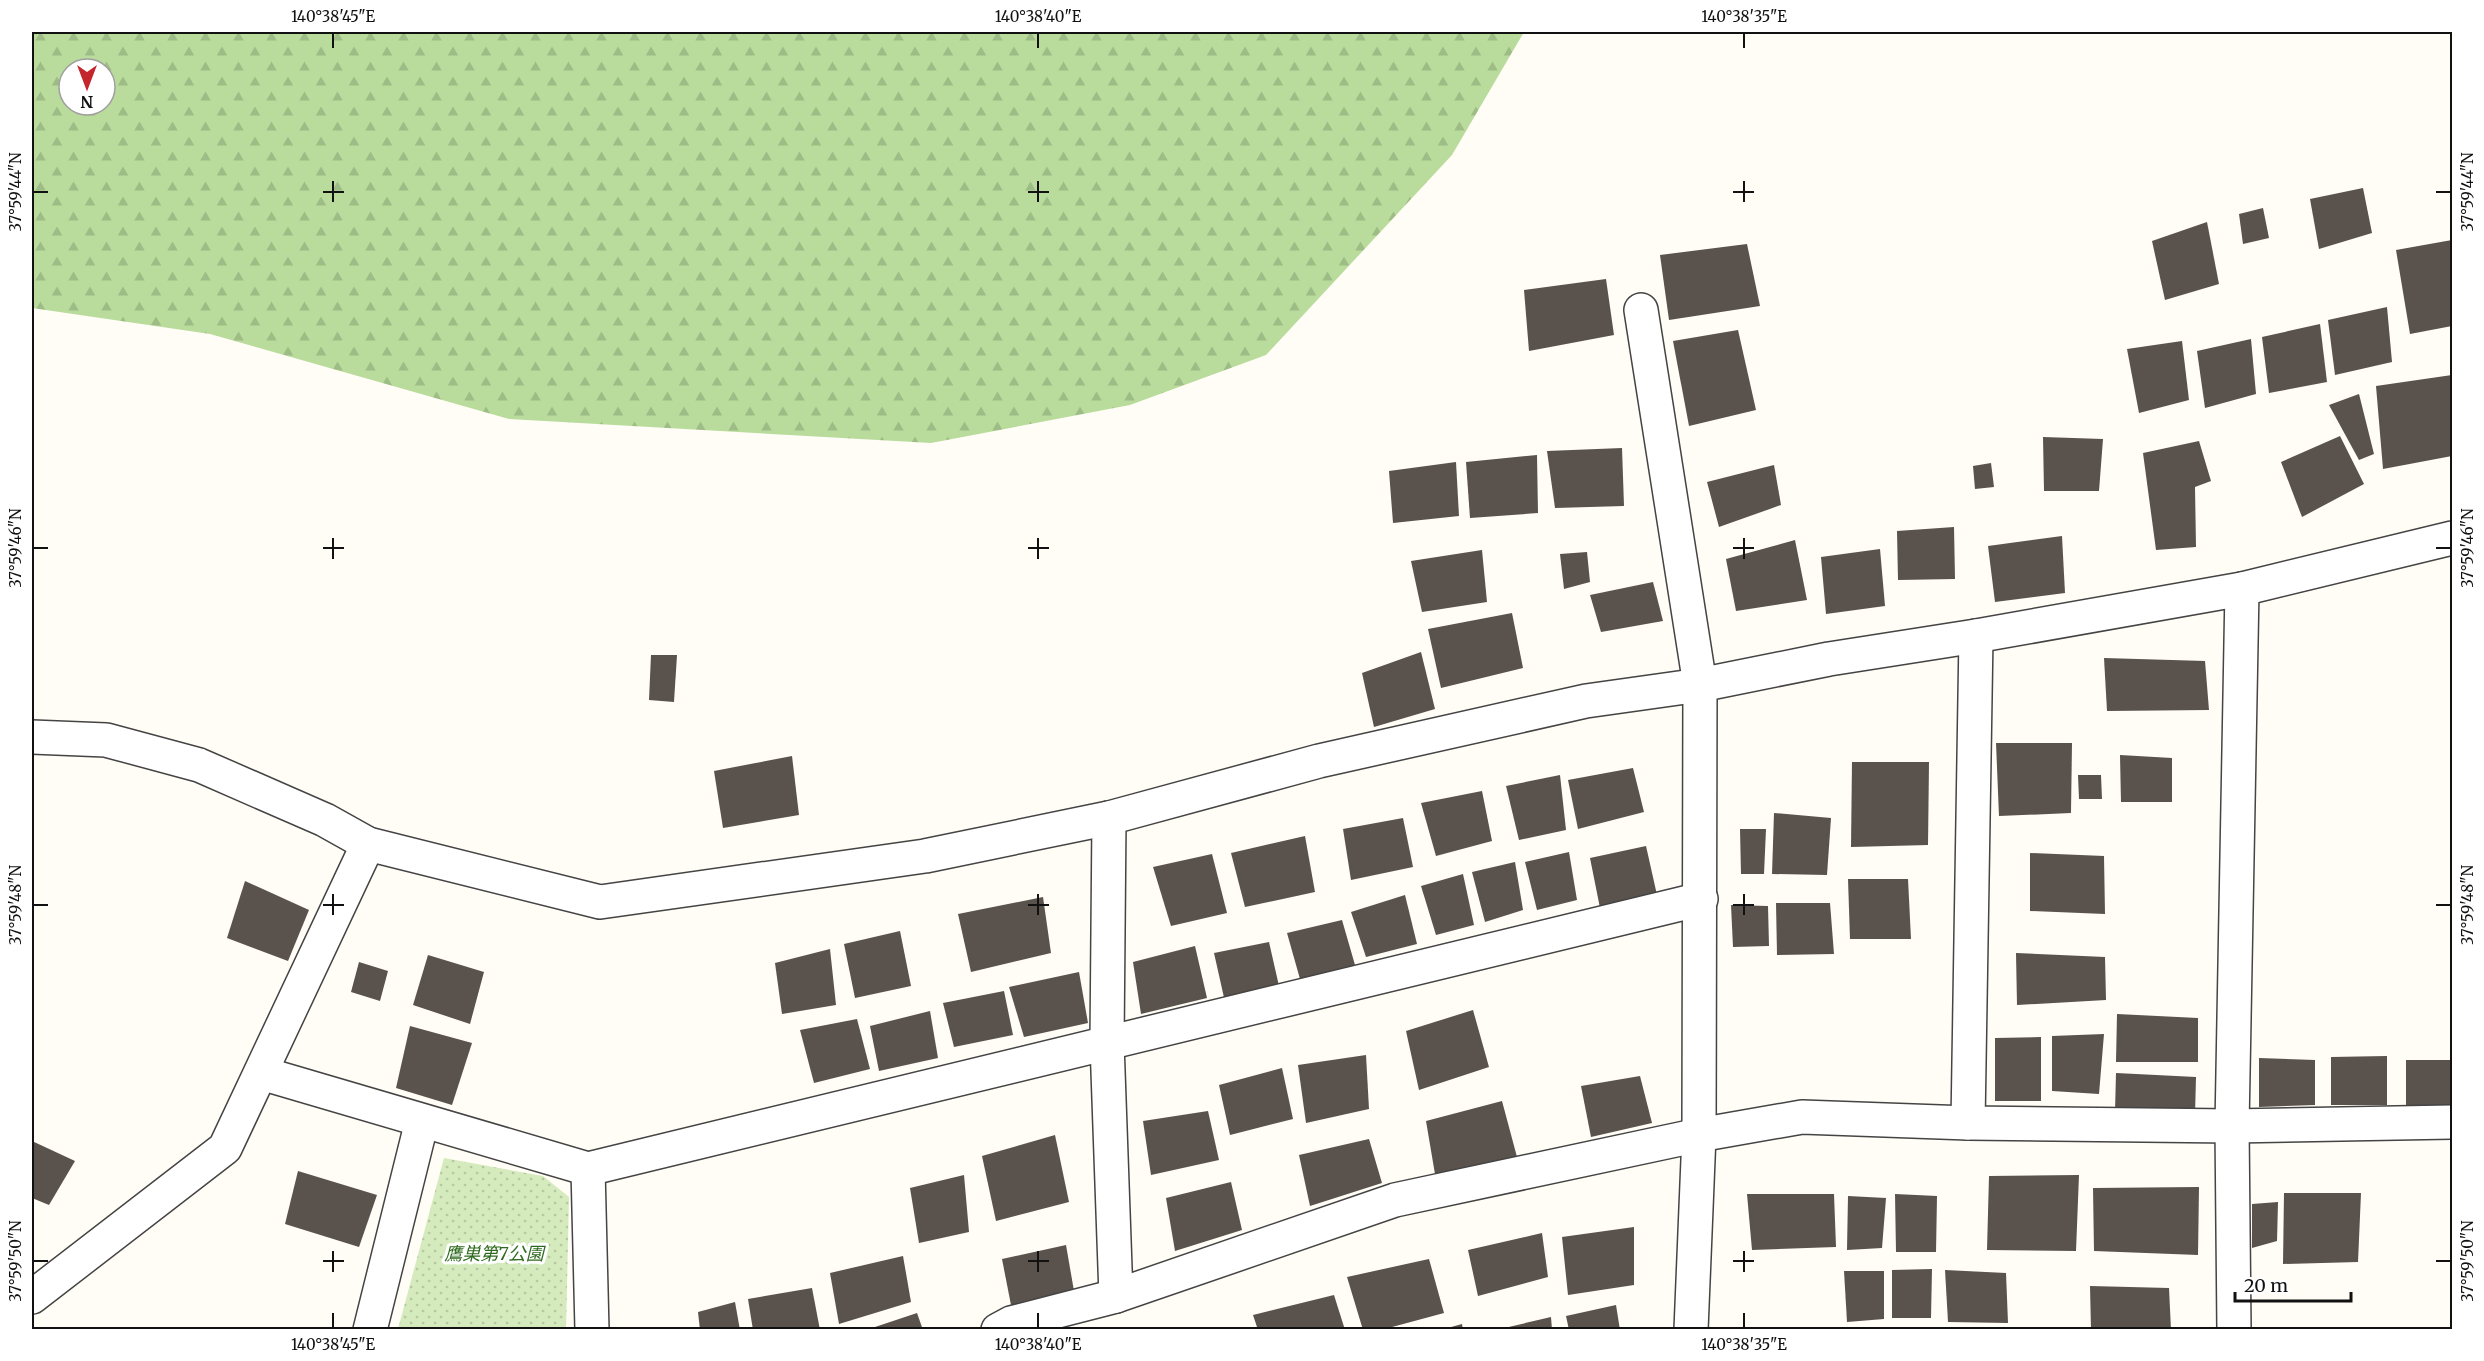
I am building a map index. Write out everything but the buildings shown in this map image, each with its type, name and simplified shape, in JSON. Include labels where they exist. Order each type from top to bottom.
[{"type":"street","points":[[1641,310],[1700,685],[1699,1135],[1691,1329]]},
{"type":"street","points":[[32,737],[105,740],[199,765],[325,820],[368,843],[600,902],[926,856],[1109,818],[1331,758],[1586,701],[1700,685],[1829,659],[2242,590],[2452,538]]},
{"type":"street","points":[[2234,1329],[2232,1126],[2242,590]]},
{"type":"street","points":[[1968,1123],[1976,636]]},
{"type":"street","points":[[1109,818],[1107,1043],[1116,1296]]},
{"type":"street","points":[[32,1297],[225,1148],[368,843]]},
{"type":"street","points":[[261,1073],[588,1169],[1701,899]]},
{"type":"street","points":[[998,1329],[1011,1323],[1116,1296],[1395,1200],[1699,1135],[1802,1118],[1968,1123],[2232,1126],[2452,1122]]},
{"type":"street","points":[[370,1329],[422,1121]]},
{"type":"street","points":[[588,1169],[592,1329]]},
{"type":"green space","points":[[32,32],[1524,32],[1452,155],[1266,355],[1130,405],[931,443],[509,419],[210,334],[32,308]]},
{"type":"green space","name":"鷹巣第7公園","points":[[444,1158],[543,1176],[569,1197],[566,1329],[398,1329]]}]
